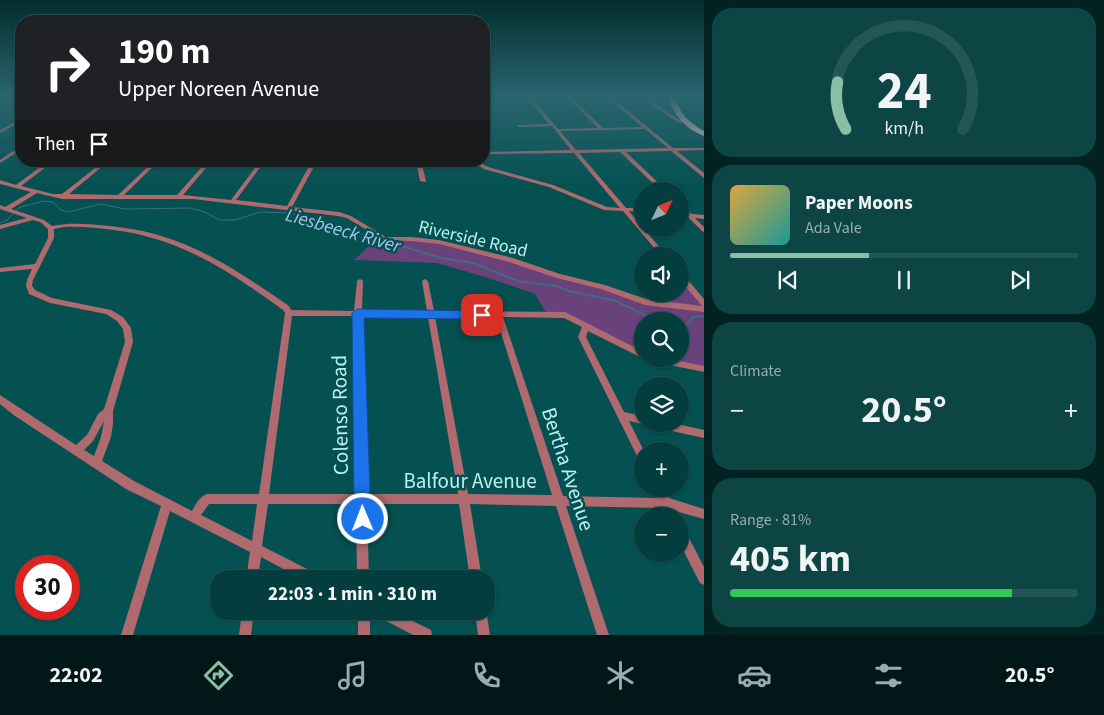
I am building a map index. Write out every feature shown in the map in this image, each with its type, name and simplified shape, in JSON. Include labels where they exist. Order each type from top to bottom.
[{"type":"street","points":[[554,127],[656,247]]},
{"type":"street","points":[[557,130],[645,128],[704,176]]},
{"type":"street","points":[[490,153],[704,149]]},
{"type":"street","points":[[622,151],[655,182]]},
{"type":"street","points":[[0,162],[15,152]]},
{"type":"street","points":[[16,186],[43,167]]},
{"type":"street","points":[[62,197],[99,167]]},
{"type":"street","points":[[120,196],[151,167]]},
{"type":"street","points":[[179,196],[205,167]]},
{"type":"street","points":[[233,202],[259,167]]},
{"type":"street","points":[[289,207],[312,167]]},
{"type":"street","points":[[420,167],[423,181]]},
{"type":"street","points":[[484,167],[551,186],[601,208],[610,210],[634,210]]},
{"type":"street","name":"Riverside Road","points":[[0,182],[62,197],[179,196],[289,207],[345,215],[385,239],[439,242],[511,260],[559,276],[603,287],[641,301],[704,309]]},
{"type":"street","points":[[5,208],[36,192]]},
{"type":"street","points":[[5,208],[34,218],[51,228],[51,238],[29,286],[36,295],[108,312],[120,319],[127,328],[129,342],[108,411],[109,418],[102,452],[96,462]]},
{"type":"street","points":[[691,217],[704,217]]},
{"type":"street","points":[[691,217],[704,230]]},
{"type":"street","points":[[0,227],[34,218]]},
{"type":"street","points":[[51,228],[75,224],[136,231],[188,246],[230,269],[286,308],[289,313],[253,570]]},
{"type":"street","points":[[0,270],[37,266]]},
{"type":"street","name":"Colenso Road","points":[[360,281],[358,313],[363,570]]},
{"type":"street","points":[[425,281],[464,499],[475,570]]},
{"type":"street","points":[[689,286],[704,304]]},
{"type":"street","points":[[289,313],[565,316],[634,350]]},
{"type":"street","name":"Bertha Avenue","points":[[499,315],[603,635]]},
{"type":"street","points":[[586,327],[582,337],[634,442]]},
{"type":"street","points":[[689,366],[704,369]]},
{"type":"street","points":[[0,399],[18,413],[130,485],[297,570]]},
{"type":"street","points":[[77,450],[90,438],[102,417],[108,411]]},
{"type":"street","points":[[621,415],[634,418]]},
{"type":"street","points":[[689,431],[704,434]]},
{"type":"street","points":[[663,497],[668,507]]},
{"type":"street","name":"Balfour Avenue","points":[[194,517],[201,504],[207,499],[263,498],[559,500],[666,503],[704,514]]},
{"type":"street","points":[[127,635],[168,503]]},
{"type":"street","points":[[689,550],[704,580]]},
{"type":"street","points":[[245,635],[247,620]]},
{"type":"street","points":[[364,620],[364,635]]},
{"type":"street","points":[[397,620],[426,635]]},
{"type":"street","points":[[482,620],[484,635]]},
{"type":"shaded area","points":[[378,238],[385,241],[412,240],[439,244],[510,261],[601,287],[634,300],[634,302],[704,310],[704,367],[689,364],[689,312],[634,312],[634,349],[565,312],[546,312],[535,294],[495,280],[437,263],[354,260]]},
{"type":"shaded area","points":[[689,290],[703,306],[672,304],[670,302],[689,302]]},
{"type":"waterway","name":"Liesbeeck River","points":[[0,223],[7,220],[20,207],[44,201],[53,202],[61,210],[69,212],[100,204],[125,209],[190,208],[205,212],[219,220],[235,220],[260,212],[290,213],[362,234],[376,240]]},
{"type":"waterway","name":"Liesbeeck River","points":[[373,239],[387,245],[405,247],[441,258],[473,263],[518,281],[557,286],[569,291],[616,301],[639,312]]},
{"type":"waterway","name":"Liesbeeck River","points":[[689,323],[693,317],[704,316]]},
{"type":"route","points":[[363,519],[358,313],[482,315]]}]
